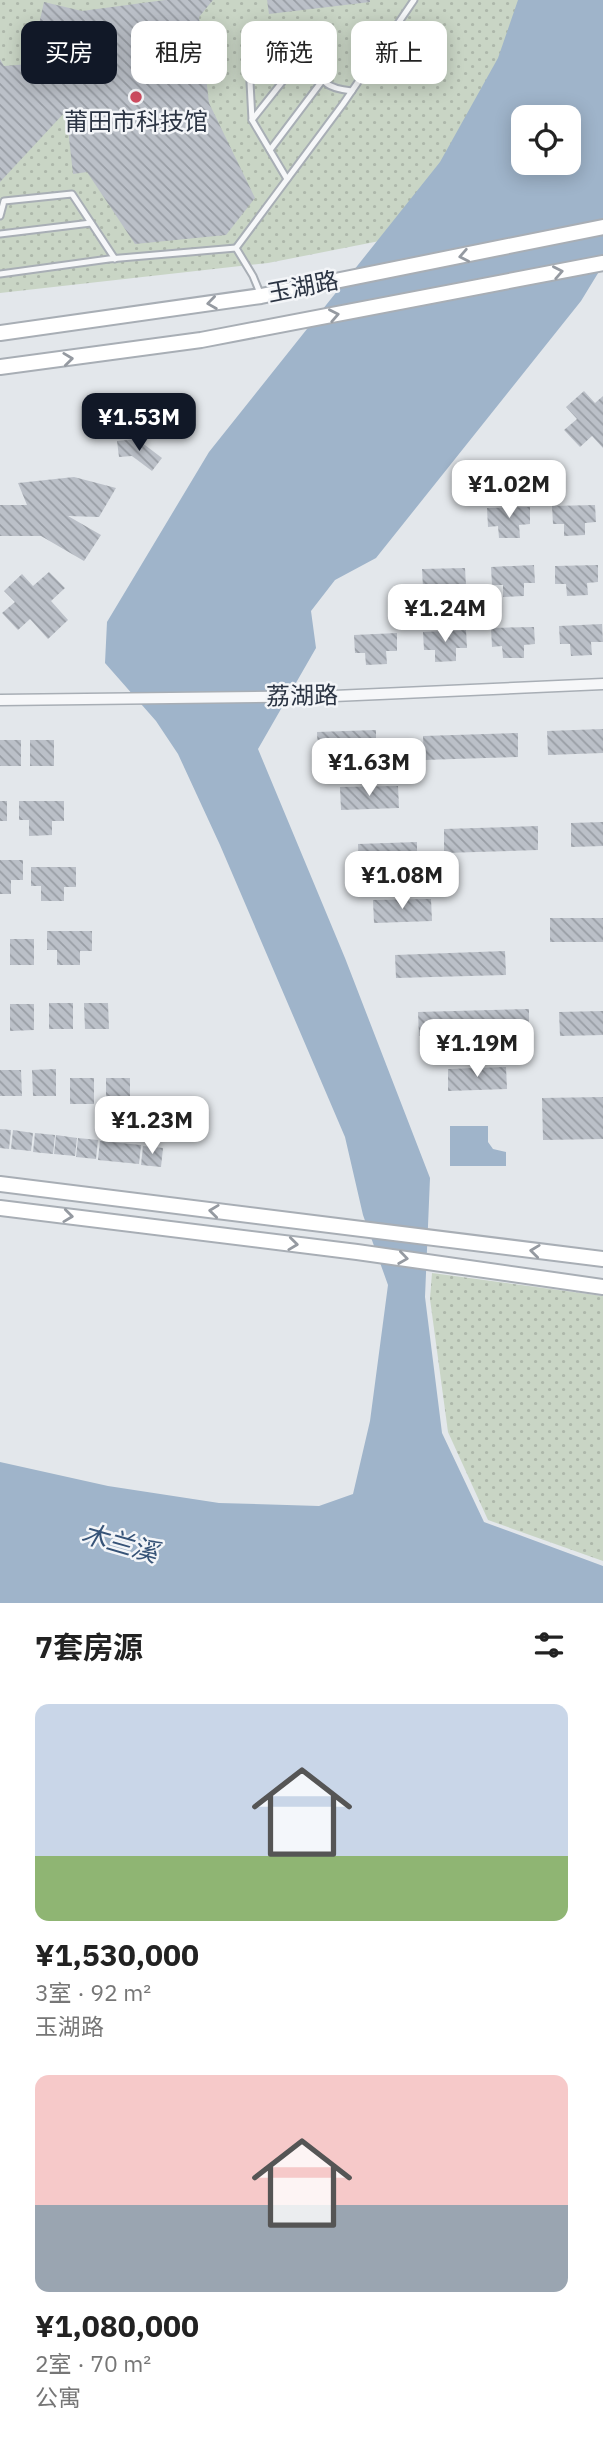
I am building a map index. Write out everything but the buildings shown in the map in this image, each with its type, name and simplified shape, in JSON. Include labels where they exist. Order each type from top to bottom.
[{"type":"main road","name":"玉湖路","points":[[0,333],[261,296],[603,228]]},
{"type":"main road","name":"玉湖路","points":[[0,368],[267,328],[603,263]]},
{"type":"main road","points":[[0,1184],[603,1259]]},
{"type":"main road","points":[[0,1208],[449,1264],[603,1287]]},
{"type":"street","name":"荔湖路","points":[[0,700],[334,696],[603,684]]},
{"type":"lane","points":[[0,274],[115,259],[236,248],[352,91],[414,0]]},
{"type":"lane","points":[[250,84],[252,120],[287,179]]},
{"type":"lane","points":[[252,120],[281,84]]},
{"type":"lane","points":[[270,150],[320,84]]},
{"type":"lane","points":[[326,84],[333,89],[352,91]]},
{"type":"lane","points":[[0,216],[4,201],[72,194],[115,259]]},
{"type":"lane","points":[[0,234],[91,223]]},
{"type":"lane","points":[[236,248],[253,276],[261,296]]},
{"type":"green space","points":[[0,0],[603,0],[603,197],[268,263],[0,293]]},
{"type":"green space","points":[[432,1273],[603,1296],[603,1561],[488,1520],[448,1432],[430,1299]]},
{"type":"water","name":"木兰溪","points":[[518,0],[603,0],[603,265],[581,301],[376,558],[335,580],[311,611],[316,648],[258,749],[345,958],[430,1178],[425,1297],[442,1433],[484,1522],[603,1566],[603,1603],[0,1603],[0,1462],[108,1486],[219,1503],[319,1506],[353,1494],[370,1421],[388,1285],[363,1215],[345,1137],[220,845],[178,754],[156,721],[105,663],[107,622],[209,452],[440,162],[498,58]]},
{"type":"water","points":[[450,1126],[488,1126],[488,1142],[493,1149],[506,1152],[506,1166],[450,1166]]},
{"type":"place","name":"莆田市科技馆","points":[[136,97]]}]
